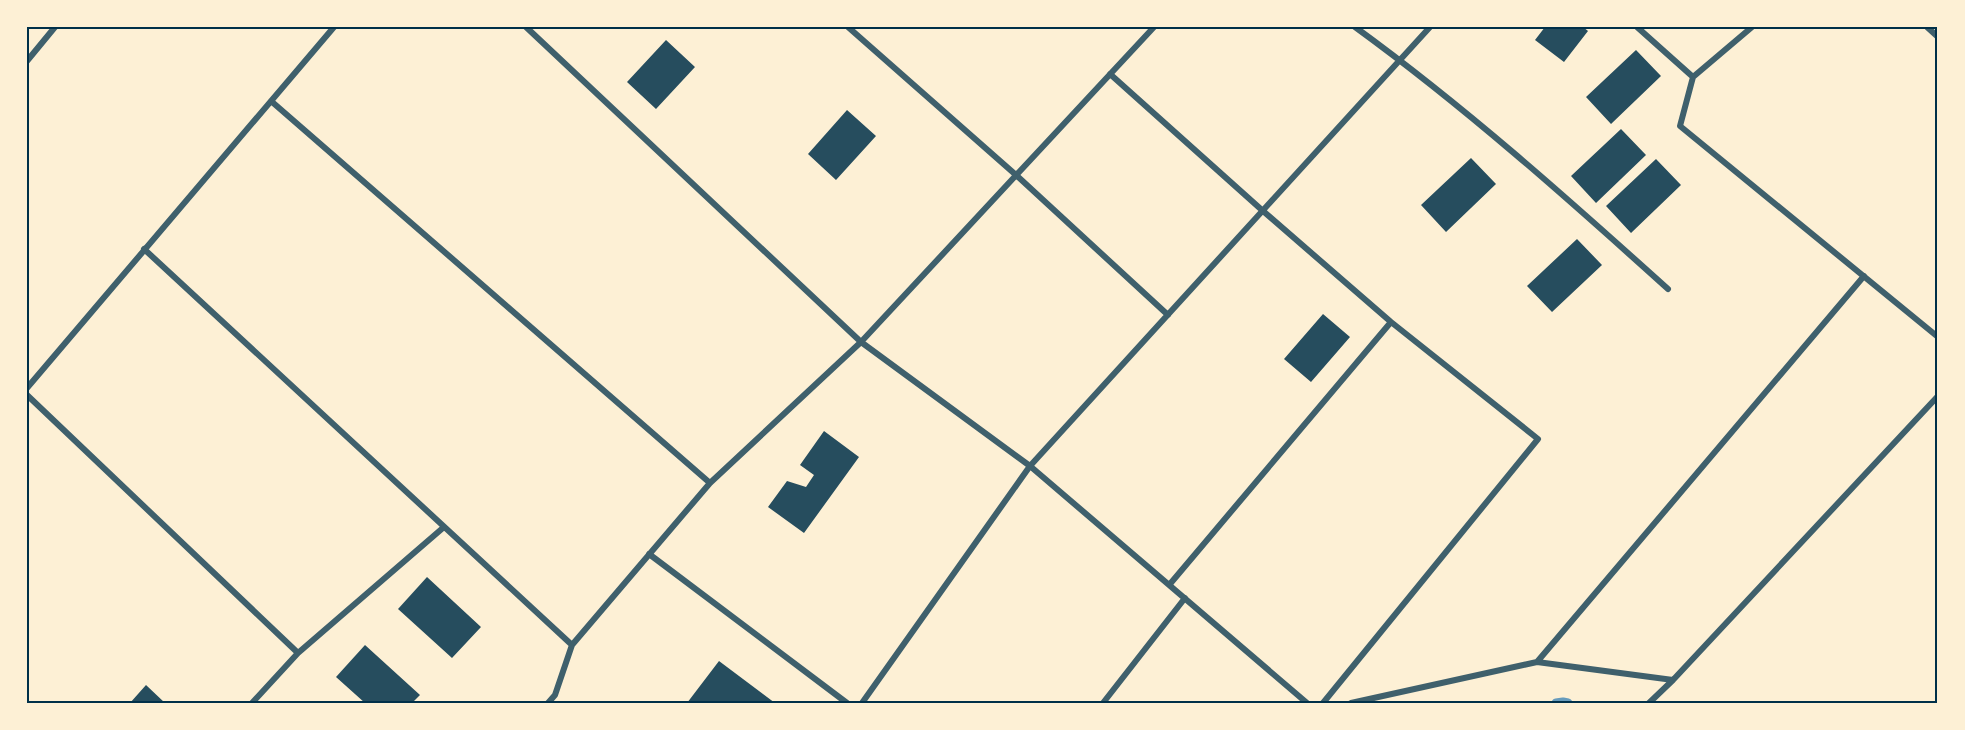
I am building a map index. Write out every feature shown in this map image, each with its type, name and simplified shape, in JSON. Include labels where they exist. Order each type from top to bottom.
[{"type":"street","points":[[27,61],[54,27]]},
{"type":"street","points":[[27,388],[334,27]]},
{"type":"street","points":[[526,27],[861,342],[1030,466],[1307,703]]},
{"type":"street","points":[[848,27],[1016,175],[1168,315]]},
{"type":"street","points":[[548,703],[555,695],[572,645],[710,483],[861,342],[1154,27]]},
{"type":"street","points":[[1355,27],[1401,60],[1553,186],[1668,289]]},
{"type":"street","points":[[862,703],[1030,466],[1430,27]]},
{"type":"street","points":[[1637,27],[1693,77]]},
{"type":"street","points":[[1752,27],[1693,77],[1680,126],[1938,338]]},
{"type":"street","points":[[1927,27],[1938,37]]},
{"type":"street","points":[[1110,74],[1391,322],[1538,440],[1323,703]]},
{"type":"street","points":[[271,101],[710,483]]},
{"type":"street","points":[[144,249],[572,645]]},
{"type":"street","points":[[1537,662],[1864,276]]},
{"type":"street","points":[[1170,584],[1391,322]]},
{"type":"street","points":[[27,395],[298,653]]},
{"type":"street","points":[[1649,703],[1938,396]]},
{"type":"street","points":[[252,703],[298,653],[444,526]]},
{"type":"street","points":[[649,554],[847,703]]},
{"type":"street","points":[[1103,703],[1185,598]]},
{"type":"street","points":[[1351,703],[1537,662],[1673,680]]},
{"type":"building","points":[[1545,27],[1583,27],[1588,31],[1564,62],[1535,40]]},
{"type":"building","points":[[666,40],[695,67],[656,109],[627,82]]},
{"type":"building","points":[[1636,50],[1661,76],[1611,124],[1586,97]]},
{"type":"building","points":[[847,110],[876,136],[836,180],[808,154]]},
{"type":"building","points":[[1621,129],[1646,155],[1596,203],[1571,176]]},
{"type":"building","points":[[1471,158],[1496,184],[1446,232],[1421,205]]},
{"type":"building","points":[[1656,159],[1681,185],[1631,233],[1606,206]]},
{"type":"building","points":[[1577,239],[1602,265],[1552,312],[1527,286]]},
{"type":"building","points":[[1323,314],[1350,337],[1311,382],[1284,359]]},
{"type":"building","points":[[824,431],[859,457],[804,533],[768,507],[787,481],[806,487],[814,475],[800,465]]},
{"type":"building","points":[[427,577],[481,627],[452,658],[398,609]]},
{"type":"building","points":[[365,645],[420,695],[412,703],[365,703],[336,677]]},
{"type":"building","points":[[719,661],[775,703],[687,703]]},
{"type":"building","points":[[146,685],[165,703],[130,703]]},
{"type":"waterway","points":[[1556,703],[1568,703]]}]
